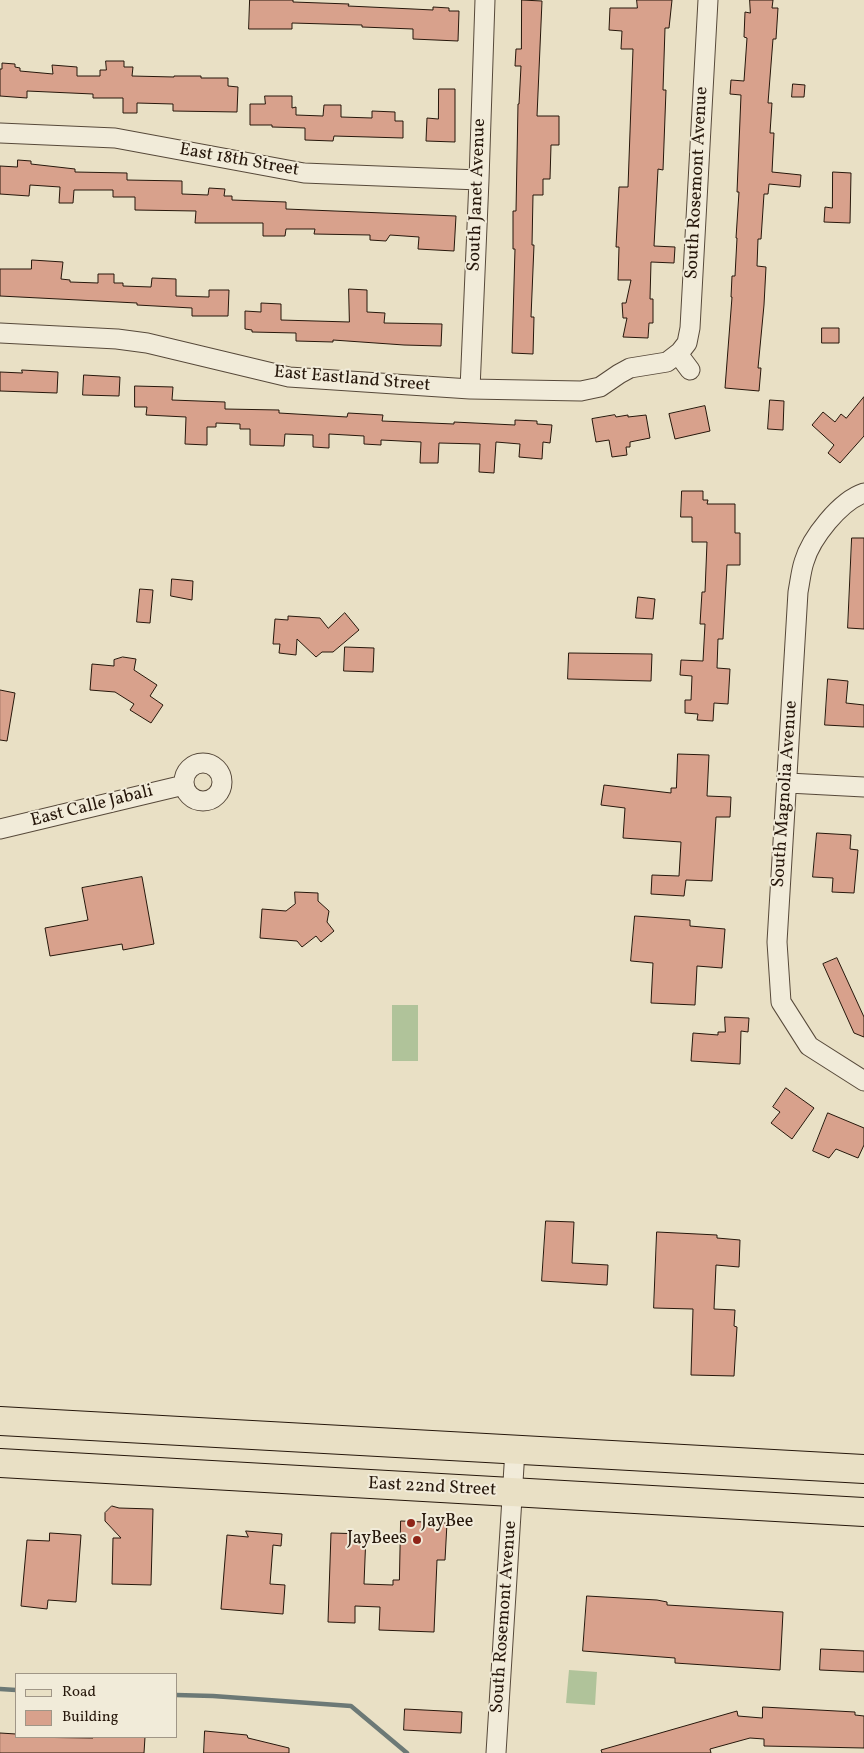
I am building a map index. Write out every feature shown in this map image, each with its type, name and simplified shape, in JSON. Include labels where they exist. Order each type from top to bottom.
[{"type":"main road","points":[[4,1463],[5,1421],[864,1469]]},
{"type":"main road","name":"East 22nd Street","points":[[4,1463],[864,1512]]},
{"type":"street","name":"South Janet Avenue","points":[[470,389],[480,180],[485,0]]},
{"type":"street","name":"South Rosemont Avenue","points":[[675,356],[687,343],[690,328],[708,0]]},
{"type":"street","name":"East 18th Street","points":[[0,133],[115,138],[304,173],[480,180]]},
{"type":"street","name":"East Eastland Street","points":[[0,333],[117,339],[147,343],[289,377],[470,389],[581,391],[600,387],[630,368],[659,364],[675,356]]},
{"type":"street","points":[[675,356],[690,370]]},
{"type":"street","name":"South Magnolia Avenue","points":[[864,493],[837,511],[818,533],[804,561],[798,592],[777,942],[781,1002],[809,1046],[864,1081]]},
{"type":"street","points":[[788,783],[864,788]]},
{"type":"street","name":"East Calle Jabali","points":[[0,829],[184,785]]},
{"type":"street","name":"South Rosemont Avenue","points":[[496,1753],[515,1450]]},
{"type":"green space","points":[[392,1005],[418,1005],[418,1061],[392,1061]]},
{"type":"green space","points":[[569,1670],[597,1672],[595,1705],[566,1703]]},
{"type":"building","points":[[250,0],[293,0],[293,2],[349,4],[348,6],[433,10],[433,7],[449,8],[449,11],[459,11],[458,41],[413,39],[413,29],[362,27],[362,25],[292,23],[292,29],[249,29]]},
{"type":"building","points":[[522,0],[542,1],[537,116],[559,116],[559,145],[551,145],[550,179],[543,179],[543,195],[533,195],[532,245],[534,245],[531,317],[534,317],[533,354],[512,353],[515,249],[513,249],[513,211],[516,211],[518,104],[521,66],[515,66],[516,49],[521,49]]},
{"type":"building","points":[[637,0],[672,0],[669,28],[665,28],[663,90],[666,90],[663,170],[658,169],[654,246],[675,247],[674,263],[651,262],[650,299],[653,299],[653,323],[649,323],[648,338],[623,337],[627,318],[623,318],[622,303],[626,303],[631,280],[618,280],[619,247],[616,247],[619,187],[628,187],[633,49],[621,49],[622,31],[609,30],[610,8],[637,8]]},
{"type":"building","points":[[750,0],[773,0],[772,8],[778,8],[776,39],[773,39],[768,103],[772,103],[770,133],[774,133],[772,172],[801,175],[800,187],[769,184],[768,194],[764,194],[761,239],[758,239],[757,266],[766,267],[758,368],[761,368],[759,391],[725,388],[732,276],[735,276],[741,95],[730,94],[731,80],[744,81],[747,38],[744,37],[745,12],[750,13]]},
{"type":"building","points":[[106,61],[124,61],[124,67],[133,67],[132,76],[228,78],[228,86],[238,87],[237,112],[173,111],[173,104],[137,103],[137,113],[123,113],[123,98],[93,98],[93,94],[27,91],[27,98],[0,96],[0,69],[2,69],[2,63],[15,64],[15,67],[20,68],[20,71],[53,74],[52,65],[77,67],[77,76],[100,76],[100,70],[106,70]]},
{"type":"building","points":[[793,84],[805,85],[804,97],[792,97]]},
{"type":"building","points":[[439,89],[455,89],[455,142],[426,141],[427,118],[438,119]]},
{"type":"building","points":[[265,96],[292,96],[292,108],[296,107],[296,115],[323,116],[324,105],[341,105],[341,117],[372,118],[372,111],[395,112],[395,121],[403,121],[403,138],[334,136],[333,141],[305,140],[305,128],[250,125],[250,104],[265,104]]},
{"type":"building","points":[[18,160],[31,161],[31,164],[75,169],[75,172],[127,173],[127,180],[182,181],[182,194],[208,195],[209,188],[225,189],[224,196],[232,196],[232,200],[286,202],[286,209],[456,216],[454,251],[418,249],[419,237],[390,235],[386,241],[370,240],[370,235],[314,234],[315,229],[286,229],[285,236],[263,236],[263,223],[195,223],[196,211],[135,210],[135,197],[113,197],[113,190],[74,190],[73,203],[59,203],[60,187],[30,185],[29,196],[0,194],[0,166],[17,167]]},
{"type":"building","points":[[833,172],[851,173],[850,223],[824,222],[825,207],[832,208]]},
{"type":"building","points":[[32,260],[63,262],[61,279],[70,280],[70,282],[98,283],[98,274],[114,274],[114,283],[123,283],[123,286],[151,287],[152,278],[176,279],[176,296],[209,297],[209,290],[229,290],[228,316],[192,316],[192,308],[137,305],[137,303],[0,296],[0,269],[31,269]]},
{"type":"building","points":[[349,289],[367,290],[367,312],[385,313],[384,323],[442,324],[441,346],[333,340],[333,342],[296,341],[296,333],[252,332],[252,330],[245,329],[245,311],[261,312],[261,303],[281,304],[281,320],[349,322]]},
{"type":"building","points":[[822,328],[839,328],[839,343],[822,343]]},
{"type":"building","points":[[22,370],[58,372],[57,393],[0,391],[0,372],[22,373]]},
{"type":"building","points":[[84,375],[120,377],[119,396],[83,395]]},
{"type":"building","points":[[135,386],[173,387],[172,400],[225,402],[225,409],[279,410],[279,413],[347,417],[348,413],[383,415],[382,421],[454,424],[454,422],[515,425],[515,420],[537,421],[537,424],[552,425],[550,443],[543,442],[542,459],[519,457],[520,444],[496,442],[494,473],[479,472],[480,444],[439,443],[438,463],[420,463],[421,442],[381,440],[381,445],[364,444],[364,436],[329,434],[329,448],[313,447],[313,435],[285,434],[284,446],[250,445],[250,429],[240,429],[240,424],[216,423],[216,427],[207,427],[207,445],[185,444],[186,417],[146,415],[147,407],[135,407]]},
{"type":"building","points":[[864,397],[864,436],[840,463],[828,453],[834,445],[812,425],[823,412],[835,422],[841,414],[846,418]]},
{"type":"building","points":[[770,400],[784,401],[783,430],[768,429]]},
{"type":"building","points":[[705,406],[710,431],[675,439],[669,414]]},
{"type":"building","points":[[615,415],[616,417],[628,415],[628,417],[646,415],[650,438],[630,442],[630,447],[626,447],[627,455],[612,457],[609,440],[596,442],[592,419]]},
{"type":"building","points":[[682,491],[703,491],[703,500],[708,500],[707,504],[735,504],[735,533],[740,533],[740,565],[727,565],[723,639],[718,639],[717,668],[730,669],[728,704],[714,703],[713,721],[697,720],[698,714],[685,713],[685,700],[691,700],[692,676],[680,675],[681,660],[703,661],[705,624],[700,624],[702,592],[705,592],[707,542],[692,542],[692,517],[681,517]]},
{"type":"building","points":[[852,538],[864,538],[864,629],[848,628]]},
{"type":"building","points":[[172,579],[193,581],[192,600],[171,596]]},
{"type":"building","points":[[140,589],[153,590],[150,623],[137,622]]},
{"type":"building","points":[[638,597],[655,599],[653,619],[636,618]]},
{"type":"building","points":[[345,613],[359,630],[333,652],[322,652],[316,657],[297,639],[296,655],[279,653],[280,644],[273,644],[275,619],[288,620],[288,616],[320,618],[328,628]]},
{"type":"building","points":[[345,647],[374,648],[373,672],[344,671]]},
{"type":"building","points":[[569,653],[652,654],[651,681],[568,679]]},
{"type":"building","points":[[123,657],[136,659],[134,670],[157,685],[150,696],[163,705],[151,723],[130,710],[134,704],[115,692],[90,690],[92,664],[114,666],[114,660]]},
{"type":"building","points":[[828,679],[848,681],[846,703],[864,705],[864,727],[825,725]]},
{"type":"building","points":[[0,690],[15,693],[7,741],[0,740]]},
{"type":"building","points":[[678,754],[709,755],[707,796],[731,797],[730,817],[716,817],[712,881],[686,880],[684,896],[651,894],[652,875],[679,876],[681,842],[623,838],[625,808],[601,805],[604,785],[671,793],[671,788],[676,788]]},
{"type":"building","points":[[817,833],[851,835],[850,849],[858,850],[854,893],[832,892],[833,878],[813,877]]},
{"type":"building","points":[[142,877],[154,944],[123,950],[122,944],[50,956],[45,928],[88,920],[82,888]]},
{"type":"building","points":[[295,892],[318,893],[318,901],[329,911],[327,922],[334,931],[321,942],[316,936],[302,947],[297,941],[260,938],[262,909],[286,911],[295,904]]},
{"type":"building","points":[[635,916],[690,920],[690,926],[725,929],[722,968],[697,966],[695,1005],[651,1003],[653,963],[631,961]]},
{"type":"building","points":[[837,958],[864,1017],[864,1037],[854,1033],[823,964]]},
{"type":"building","points":[[725,1017],[749,1018],[748,1032],[741,1031],[740,1064],[691,1061],[693,1033],[718,1035],[718,1032],[725,1032]]},
{"type":"building","points":[[786,1088],[814,1108],[792,1139],[771,1123],[780,1112],[773,1107]]},
{"type":"building","points":[[828,1113],[864,1128],[864,1145],[858,1158],[836,1149],[829,1158],[813,1151]]},
{"type":"building","points":[[546,1221],[574,1222],[572,1263],[608,1265],[607,1285],[542,1281]]},
{"type":"building","points":[[657,1232],[717,1235],[717,1238],[740,1240],[739,1267],[716,1265],[714,1309],[735,1310],[734,1326],[737,1327],[734,1376],[691,1375],[693,1309],[654,1308]]},
{"type":"building","points":[[112,1506],[153,1509],[151,1585],[112,1584],[113,1538],[121,1538],[105,1521],[105,1513]]},
{"type":"building","points":[[401,1521],[447,1523],[445,1560],[437,1560],[434,1632],[379,1630],[380,1607],[355,1606],[355,1623],[328,1622],[331,1533],[366,1534],[364,1584],[393,1585],[393,1580],[399,1580]]},
{"type":"building","points":[[246,1531],[282,1534],[281,1546],[273,1545],[270,1584],[285,1585],[283,1614],[221,1609],[227,1535],[248,1537]]},
{"type":"building","points":[[50,1533],[81,1535],[76,1602],[48,1600],[47,1609],[21,1606],[27,1540],[49,1541]]},
{"type":"building","points":[[587,1596],[657,1600],[667,1602],[667,1605],[783,1612],[780,1670],[675,1663],[675,1658],[583,1651]]},
{"type":"building","points":[[821,1649],[864,1651],[864,1672],[820,1670]]},
{"type":"building","points":[[763,1707],[855,1712],[855,1715],[864,1716],[864,1748],[764,1746],[764,1739],[750,1738],[710,1749],[711,1753],[602,1753],[601,1750],[737,1711],[738,1716],[762,1718]]},
{"type":"building","points":[[405,1709],[462,1712],[461,1733],[404,1730]]},
{"type":"building","points":[[205,1731],[247,1735],[248,1738],[289,1748],[289,1753],[204,1753]]},
{"type":"building","points":[[0,1733],[15,1734],[15,1738],[145,1738],[144,1753],[0,1753]]},
{"type":"waterway","points":[[0,1689],[15,1690]]},
{"type":"waterway","points":[[178,1695],[351,1706],[407,1753]]},
{"type":"place","name":"JayBee","points":[[411,1523]]},
{"type":"place","name":"JayBees","points":[[417,1540]]}]
